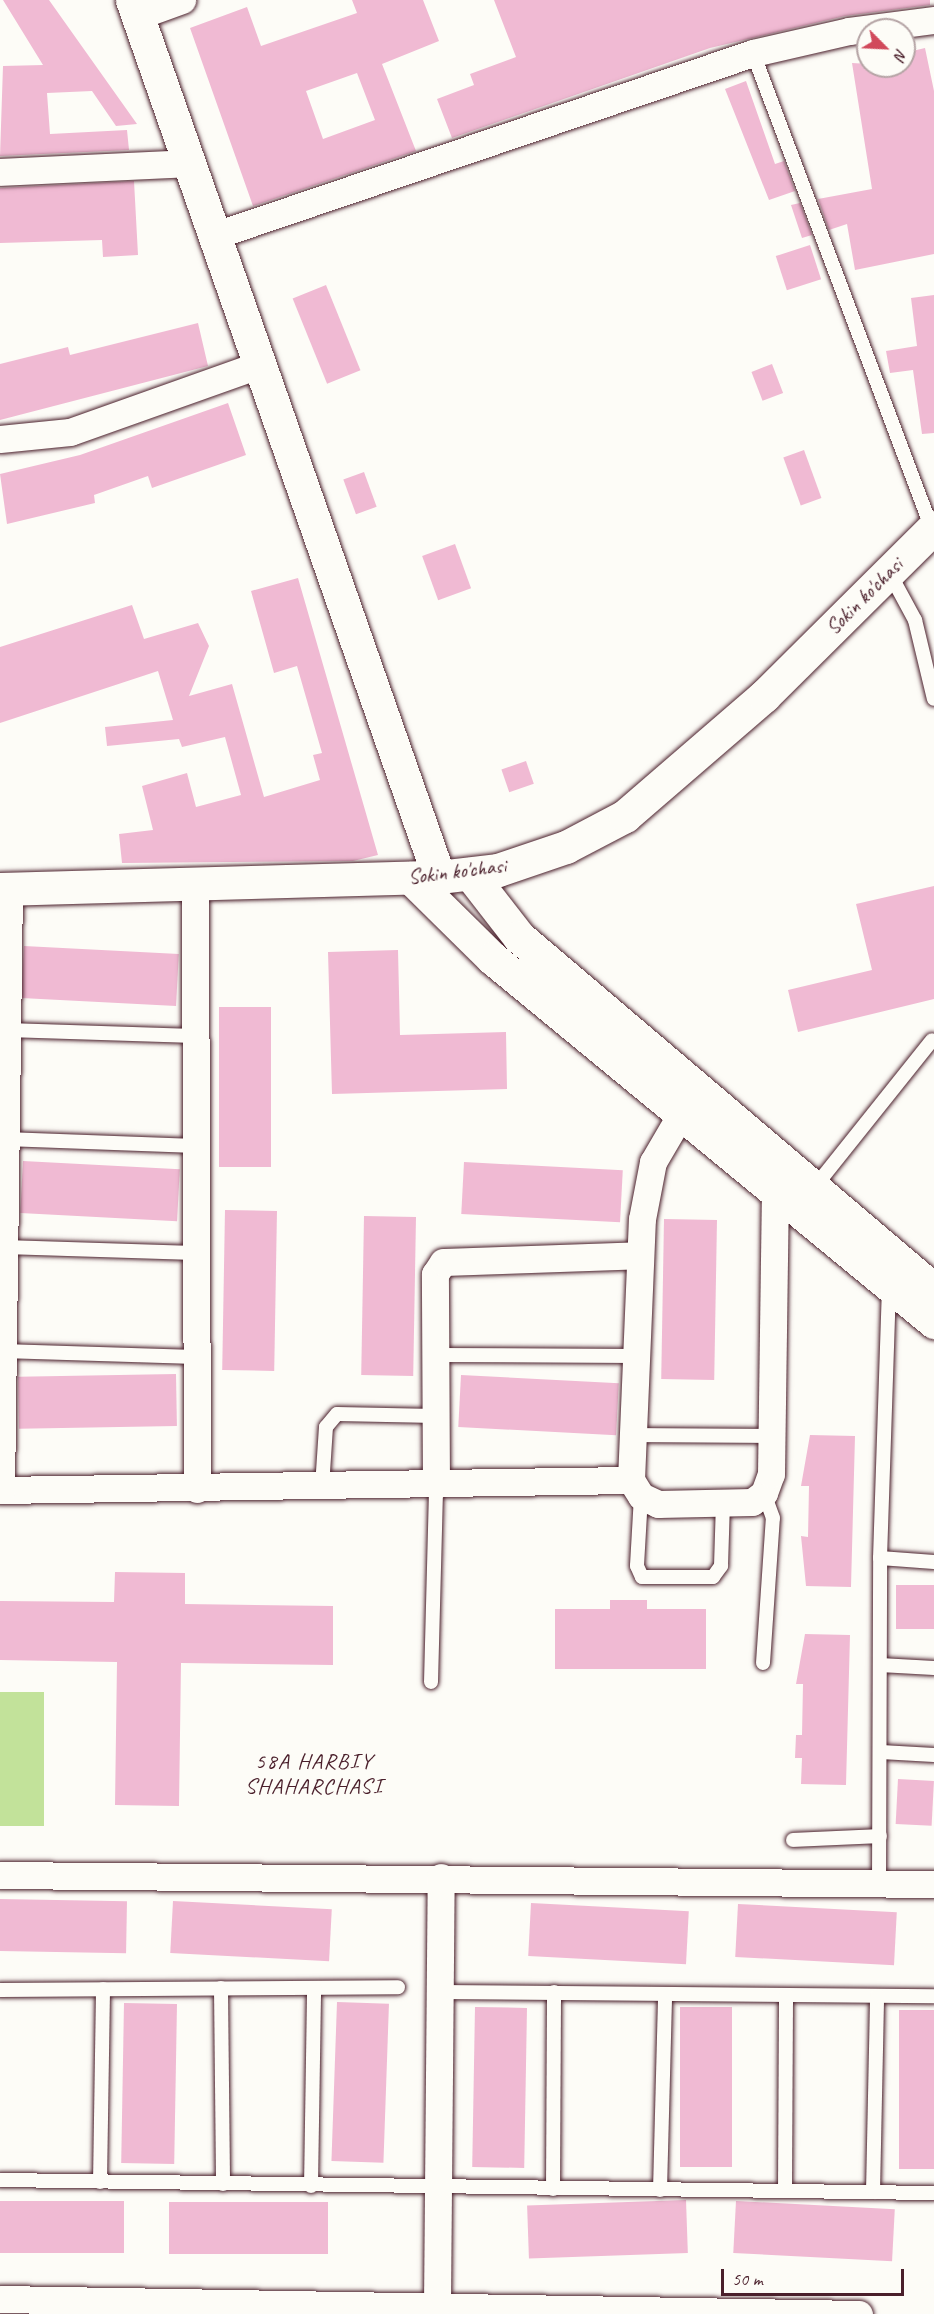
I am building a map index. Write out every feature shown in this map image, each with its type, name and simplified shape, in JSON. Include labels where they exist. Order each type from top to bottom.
[{"type":"street","points":[[182,0],[135,8],[213,236],[440,876],[492,958],[775,1190],[919,1279]]},
{"type":"street","points":[[213,236],[753,53],[849,31],[934,20]]},
{"type":"street","points":[[0,172],[189,162]]},
{"type":"street","points":[[0,439],[70,432],[258,364]]},
{"type":"street","name":"Sokin ko'chasi","points":[[5,888],[195,886],[440,876],[498,870],[566,847],[625,816],[764,696],[933,528]]},
{"type":"street","points":[[440,876],[519,937],[919,1279],[934,1322]]},
{"type":"street","points":[[195,886],[196,1489]]},
{"type":"street","points":[[5,888],[6,1030],[0,1490],[436,1485],[636,1488],[658,1504],[752,1502],[764,1493],[771,1436],[775,1190]]},
{"type":"street","points":[[636,1488],[633,1435],[640,1255],[653,1162],[681,1114]]},
{"type":"street","points":[[436,1485],[435,1274],[443,1262],[640,1255]]},
{"type":"street","points":[[0,1875],[441,1877],[934,1884]]},
{"type":"street","points":[[437,2304],[436,2187],[441,1877]]},
{"type":"street","points":[[0,2299],[437,2304],[859,2314]]},
{"type":"lane","points":[[753,53],[933,528]]},
{"type":"lane","points":[[889,572],[915,620],[934,699]]},
{"type":"lane","points":[[6,1030],[196,1036]]},
{"type":"lane","points":[[813,1190],[932,1040]]},
{"type":"lane","points":[[5,1139],[196,1146]]},
{"type":"lane","points":[[3,1247],[196,1253]]},
{"type":"lane","points":[[879,1884],[880,1558],[919,1279]]},
{"type":"lane","points":[[2,1351],[196,1357]]},
{"type":"lane","points":[[435,1355],[636,1356]]},
{"type":"lane","points":[[322,1486],[326,1427],[337,1414],[436,1416]]},
{"type":"lane","points":[[633,1435],[771,1436]]},
{"type":"lane","points":[[431,1682],[436,1485]]},
{"type":"lane","points":[[636,1488],[637,1566],[642,1577],[713,1577],[721,1566],[723,1503]]},
{"type":"lane","points":[[764,1493],[773,1518],[764,1663]]},
{"type":"lane","points":[[880,1558],[934,1562]]},
{"type":"lane","points":[[880,1665],[934,1668]]},
{"type":"lane","points":[[881,1752],[934,1755]]},
{"type":"lane","points":[[794,1840],[880,1836]]},
{"type":"lane","points":[[0,1990],[398,1987]]},
{"type":"lane","points":[[311,2186],[314,1988]]},
{"type":"lane","points":[[100,2182],[103,1989]]},
{"type":"lane","points":[[221,1989],[223,2184]]},
{"type":"lane","points":[[439,1992],[934,1996]]},
{"type":"lane","points":[[553,2189],[554,1992]]},
{"type":"lane","points":[[660,2190],[665,1994]]},
{"type":"lane","points":[[785,2191],[786,1995]]},
{"type":"lane","points":[[873,2192],[877,1996]]},
{"type":"lane","points":[[0,2180],[934,2193]]},
{"type":"green space","points":[[0,1692],[44,1692],[44,1826],[0,1826]]},
{"type":"building","points":[[3,0],[49,0],[137,124],[116,126],[92,91],[47,93],[50,134],[127,130],[129,150],[0,156],[3,66],[43,65]]},
{"type":"building","points":[[352,0],[423,0],[439,41],[382,64],[416,151],[253,206],[190,28],[247,7],[261,46],[357,13]],"holes":[[[357,73],[375,120],[323,139],[306,91]]]},
{"type":"building","points":[[494,0],[930,0],[930,5],[845,16],[710,48],[452,138],[437,99],[474,85],[470,74],[516,57]]},
{"type":"building","points":[[925,48],[934,91],[934,254],[855,270],[847,224],[829,230],[818,199],[872,189],[852,63],[856,63],[856,78],[916,78],[916,50]]},
{"type":"building","points":[[746,81],[775,164],[784,161],[795,191],[769,200],[725,89]]},
{"type":"building","points":[[134,181],[138,255],[103,257],[102,240],[0,243],[0,188]]},
{"type":"building","points":[[800,203],[812,235],[802,238],[791,205]]},
{"type":"building","points":[[810,245],[821,279],[787,290],[776,256]]},
{"type":"building","points":[[326,285],[360,370],[327,384],[293,298]]},
{"type":"building","points":[[934,295],[934,433],[922,434],[913,370],[890,373],[886,351],[917,346],[911,298]]},
{"type":"building","points":[[198,323],[208,366],[0,420],[0,364],[68,347],[70,355]]},
{"type":"building","points":[[772,364],[783,393],[763,401],[751,372]]},
{"type":"building","points":[[228,403],[246,455],[152,488],[148,476],[94,495],[95,503],[7,524],[0,474],[80,455]]},
{"type":"building","points":[[804,450],[821,498],[801,505],[783,458]]},
{"type":"building","points":[[364,472],[377,507],[356,514],[343,480]]},
{"type":"building","points":[[455,544],[471,588],[438,600],[422,556]]},
{"type":"building","points":[[298,578],[378,855],[353,861],[122,863],[119,834],[153,830],[142,786],[187,773],[196,807],[241,795],[225,737],[182,747],[179,739],[107,746],[105,727],[173,720],[158,671],[0,723],[0,647],[132,605],[144,639],[198,623],[209,646],[189,696],[232,684],[264,797],[320,780],[313,755],[322,753],[297,666],[274,673],[251,591]]},
{"type":"building","points":[[526,761],[534,784],[509,792],[501,769]]},
{"type":"building","points":[[934,886],[934,999],[798,1032],[788,990],[872,970],[856,904]]},
{"type":"building","points":[[24,946],[179,954],[176,1006],[21,998]]},
{"type":"building","points":[[398,950],[400,1035],[506,1032],[507,1089],[332,1094],[328,952]]},
{"type":"building","points":[[219,1007],[271,1007],[271,1167],[219,1167]]},
{"type":"building","points":[[23,1161],[180,1169],[177,1221],[20,1213]]},
{"type":"building","points":[[464,1162],[623,1170],[620,1222],[461,1214]]},
{"type":"building","points":[[225,1210],[277,1211],[274,1371],[222,1370]]},
{"type":"building","points":[[364,1216],[416,1217],[413,1376],[361,1375]]},
{"type":"building","points":[[664,1219],[717,1220],[714,1380],[661,1379]]},
{"type":"building","points":[[176,1374],[177,1426],[19,1429],[18,1377]]},
{"type":"building","points":[[461,1375],[619,1383],[616,1435],[458,1427]]},
{"type":"building","points":[[810,1435],[855,1436],[851,1587],[806,1586],[801,1536],[808,1537],[809,1486],[801,1486]]},
{"type":"building","points":[[115,1572],[185,1573],[185,1604],[333,1606],[333,1665],[181,1663],[179,1806],[115,1805],[117,1662],[0,1660],[0,1601],[114,1602]]},
{"type":"building","points":[[896,1585],[934,1585],[934,1629],[896,1629]]},
{"type":"building","points":[[610,1600],[647,1600],[647,1609],[706,1609],[706,1669],[555,1669],[555,1609],[610,1609]]},
{"type":"building","points":[[805,1634],[850,1635],[846,1785],[801,1784],[802,1758],[795,1758],[796,1735],[802,1735],[803,1684],[796,1684]]},
{"type":"building","points":[[898,1779],[934,1781],[932,1826],[896,1824]]},
{"type":"building","points":[[0,1899],[127,1901],[126,1953],[0,1951]]},
{"type":"building","points":[[173,1901],[332,1909],[329,1961],[170,1953]]},
{"type":"building","points":[[531,1903],[689,1911],[686,1964],[528,1956]]},
{"type":"building","points":[[738,1904],[897,1912],[894,1965],[735,1957]]},
{"type":"building","points":[[337,2002],[389,2004],[383,2163],[331,2161]]},
{"type":"building","points":[[124,2003],[177,2004],[174,2164],[121,2163]]},
{"type":"building","points":[[475,2007],[527,2008],[524,2168],[472,2167]]},
{"type":"building","points":[[680,2007],[732,2007],[732,2167],[680,2167]]},
{"type":"building","points":[[899,2010],[934,2010],[934,2169],[899,2169]]},
{"type":"building","points":[[686,2200],[688,2253],[529,2259],[527,2206]]},
{"type":"building","points":[[0,2201],[124,2201],[124,2253],[0,2253]]},
{"type":"building","points":[[736,2201],[895,2209],[892,2261],[733,2253]]},
{"type":"building","points":[[169,2202],[328,2202],[328,2254],[169,2254]]},
{"type":"district","name":"58A HARBIY SHAHARCHASI","points":[[314,1774]]}]
